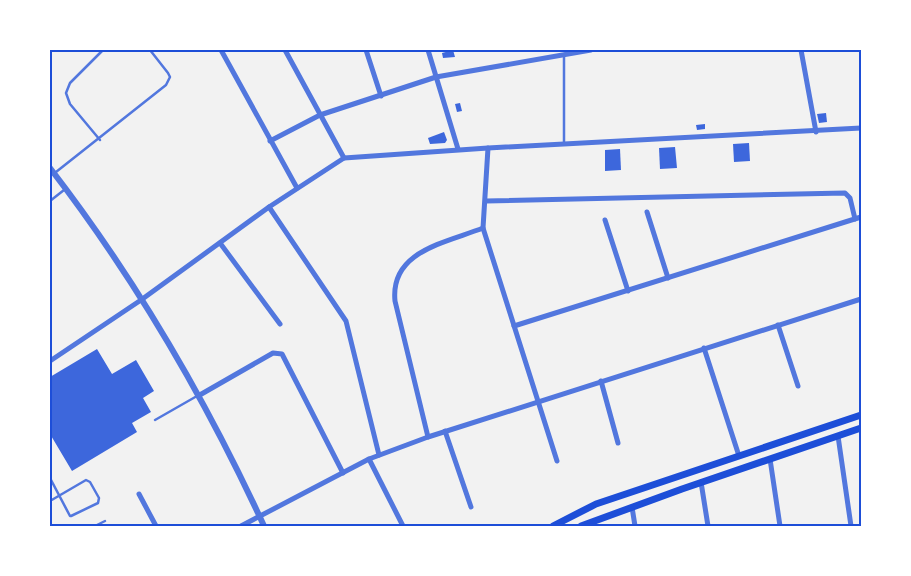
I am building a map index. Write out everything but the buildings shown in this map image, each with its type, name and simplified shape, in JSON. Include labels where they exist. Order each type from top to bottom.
[{"type":"main road","points":[[553,526],[562,524],[596,504],[861,415]]},
{"type":"main road","points":[[581,526],[702,482],[861,428]]},
{"type":"main road","points":[[786,440],[790,452]]},
{"type":"main road","points":[[678,476],[682,489]]},
{"type":"street","points":[[221,50],[297,188]]},
{"type":"street","points":[[285,50],[344,158]]},
{"type":"street","points":[[366,50],[381,96]]},
{"type":"street","points":[[428,50],[458,150]]},
{"type":"street","points":[[270,141],[320,114],[436,77],[591,50]]},
{"type":"street","points":[[801,50],[816,132]]},
{"type":"street","points":[[50,361],[141,300],[297,188],[344,158],[488,148],[816,132],[861,128]]},
{"type":"street","points":[[488,148],[483,228],[558,461]]},
{"type":"street","points":[[52,170],[141,300],[198,396],[264,526]]},
{"type":"street","points":[[486,201],[845,193],[850,198],[858,218],[514,326]]},
{"type":"street","points":[[270,207],[346,321],[379,455]]},
{"type":"street","points":[[647,212],[668,278]]},
{"type":"street","points":[[605,220],[628,291]]},
{"type":"street","points":[[428,437],[395,301],[395,280],[402,268],[413,257],[483,228]]},
{"type":"street","points":[[220,243],[280,324]]},
{"type":"street","points":[[241,526],[369,459],[428,437],[861,299]]},
{"type":"street","points":[[778,325],[798,386]]},
{"type":"street","points":[[704,348],[740,456]]},
{"type":"street","points":[[198,396],[273,353],[278,352],[282,354],[343,472]]},
{"type":"street","points":[[601,381],[618,443]]},
{"type":"street","points":[[446,431],[471,507]]},
{"type":"street","points":[[838,436],[851,526]]},
{"type":"street","points":[[369,459],[403,526]]},
{"type":"street","points":[[770,459],[780,526]]},
{"type":"street","points":[[702,482],[708,526]]},
{"type":"street","points":[[139,494],[156,526]]},
{"type":"street","points":[[632,507],[635,526]]},
{"type":"lane","points":[[100,140],[70,104],[66,93],[70,83],[103,50]]},
{"type":"lane","points":[[52,170],[100,140],[168,82],[170,77],[166,69],[150,50]]},
{"type":"lane","points":[[564,55],[564,144]]},
{"type":"lane","points":[[50,201],[65,189]]},
{"type":"lane","points":[[155,420],[198,396]]},
{"type":"lane","points":[[50,478],[59,496],[72,516],[99,501],[90,482],[86,480],[59,496],[50,501]]},
{"type":"lane","points":[[95,526],[105,521]]}]
